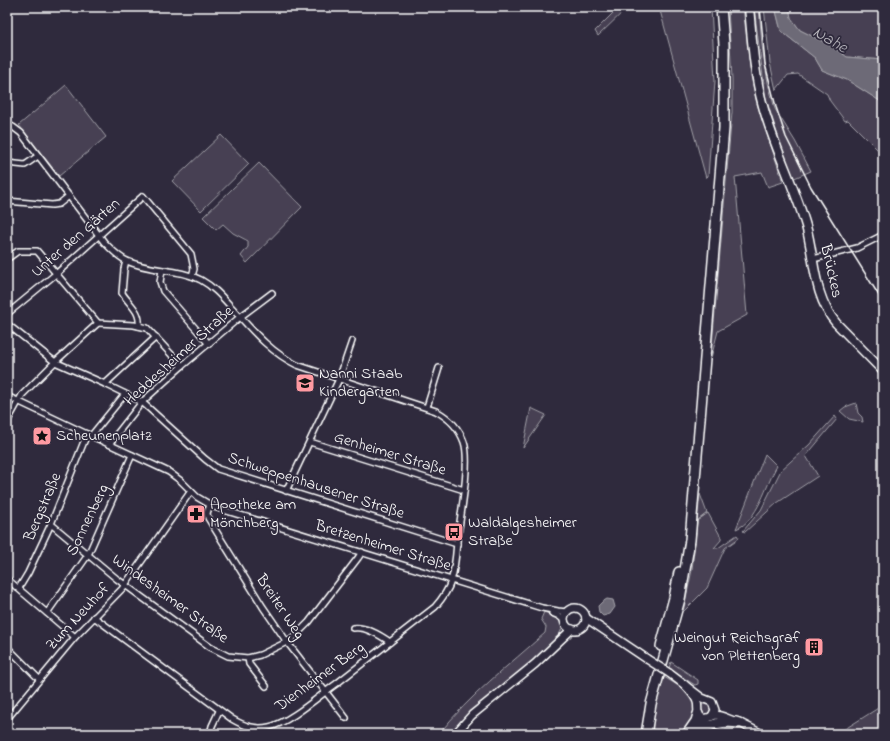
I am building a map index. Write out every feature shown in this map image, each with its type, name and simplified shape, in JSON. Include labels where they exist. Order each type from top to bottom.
[{"type":"highway","points":[[640,734],[646,700],[674,598],[684,539],[719,103],[718,45],[715,7]]},
{"type":"highway","points":[[646,734],[648,718],[680,599],[690,540],[724,128],[725,58],[721,7]]},
{"type":"highway","points":[[688,734],[696,721],[703,714]]},
{"type":"highway","points":[[693,734],[700,723],[703,714]]},
{"type":"highway","points":[[648,718],[651,734]]},
{"type":"highway","points":[[697,734],[707,726],[717,723],[739,722]]},
{"type":"main road","name":"Brückes","points":[[749,7],[754,65],[763,107],[808,236],[822,301],[831,318],[883,371]]},
{"type":"street","points":[[7,124],[21,134],[99,236],[115,253],[126,261],[141,266],[192,276],[213,289],[267,345],[281,356],[302,367],[427,407],[450,420],[460,434],[464,442],[466,452],[464,490],[452,581]]},
{"type":"street","points":[[7,163],[25,165],[38,156]]},
{"type":"street","points":[[7,201],[52,205],[59,204],[69,196]]},
{"type":"street","name":"Unter den Gärten","points":[[7,314],[57,273],[143,196],[191,254],[194,269],[192,276]]},
{"type":"street","points":[[813,259],[857,248],[883,235]]},
{"type":"street","points":[[7,259],[18,250],[37,251],[98,323]]},
{"type":"street","points":[[126,261],[122,293],[137,313],[139,318],[139,326]]},
{"type":"street","points":[[162,270],[160,282],[163,291],[209,344]]},
{"type":"street","name":"Heddesheimer Straße","points":[[109,444],[142,402],[240,317],[272,293]]},
{"type":"street","points":[[7,422],[22,395],[55,362],[98,323],[139,326],[149,330],[182,366]]},
{"type":"street","name":"Schweppenhausener Straße","points":[[7,324],[55,362],[142,402],[213,466],[224,472],[457,544]]},
{"type":"street","points":[[105,384],[156,337]]},
{"type":"street","points":[[286,491],[339,379],[352,341]]},
{"type":"street","points":[[427,407],[439,368]]},
{"type":"street","name":"Bergstraße","points":[[19,588],[28,573],[51,524],[89,435],[125,394]]},
{"type":"street","name":"Bretzenheimer Straße","points":[[7,396],[169,472],[181,481],[197,497],[210,505],[542,608],[567,612]]},
{"type":"street","name":"Genheimer Straße","points":[[310,442],[464,490]]},
{"type":"street","name":"Sonnenberg","points":[[47,613],[88,555],[132,455]]},
{"type":"street","name":"Zum Neuhof","points":[[7,719],[74,637],[126,585],[191,491]]},
{"type":"street","name":"Breiter Weg","points":[[210,505],[208,518],[263,607],[287,642],[346,718]]},
{"type":"street","name":"Windesheimer Straße","points":[[51,524],[126,585],[215,650],[228,656],[248,658],[260,655],[296,636],[309,622],[362,552]]},
{"type":"street","points":[[7,579],[74,637]]},
{"type":"street","name":"Dienheimer Berg","points":[[94,617],[219,711],[245,726],[258,728],[271,727],[290,718],[326,692],[435,607],[447,593],[452,581]]},
{"type":"street","name":"Bretzenheimer Straße","points":[[542,608],[560,616],[565,623]]},
{"type":"street","points":[[551,649],[561,635],[565,623],[564,616],[573,608],[578,608],[584,612],[586,618],[602,630],[669,673],[705,700],[712,702],[715,708],[762,734]]},
{"type":"street","points":[[583,626],[586,618]]},
{"type":"street","points":[[565,623],[572,629],[590,626],[602,630]]},
{"type":"street","name":"Dienheimer Berg","points":[[352,628],[362,628],[390,642]]},
{"type":"street","points":[[455,734],[472,715],[551,649],[572,629]]},
{"type":"street","points":[[7,647],[39,680]]},
{"type":"street","points":[[248,658],[249,664],[266,686]]},
{"type":"street","points":[[684,684],[694,697],[703,714]]},
{"type":"street","points":[[703,714],[700,702],[705,700]]},
{"type":"street","points":[[703,714],[714,714],[715,708]]},
{"type":"street","points":[[210,734],[219,711]]},
{"type":"street","points":[[703,714],[719,716],[739,722]]},
{"type":"shaded area","points":[[619,7],[628,7],[598,36],[595,31]]},
{"type":"shaded area","points":[[659,7],[711,7],[715,81],[708,176],[706,178]]},
{"type":"shaded area","points":[[728,7],[743,7],[751,76],[757,104],[783,182],[768,187],[762,172],[735,177],[747,315],[718,331],[711,358],[732,112],[732,79]]},
{"type":"shaded area","points":[[754,7],[759,7],[762,46],[768,83],[775,109],[795,141],[811,171],[792,179],[766,99]]},
{"type":"shaded area","points":[[764,7],[775,7],[781,31],[815,58],[822,70],[847,80],[883,103],[883,155],[848,120],[845,121],[830,101],[827,94],[798,74],[788,75],[776,90],[770,63]]},
{"type":"shaded area","points":[[775,7],[789,7],[791,18],[800,30],[832,46],[847,57],[883,60],[883,103],[847,80],[822,70],[815,58],[781,31]]},
{"type":"shaded area","points":[[789,7],[883,7],[883,60],[847,57],[832,46],[800,30],[791,18]]},
{"type":"shaded area","points":[[66,85],[106,137],[59,176],[19,125]]},
{"type":"shaded area","points":[[221,135],[249,164],[201,211],[172,181]]},
{"type":"shaded area","points":[[259,163],[302,207],[247,263],[241,256],[248,247],[248,241],[233,233],[223,224],[216,230],[203,217]]},
{"type":"shaded area","points":[[856,403],[858,413],[862,417],[863,422],[849,419],[840,411],[845,407]]},
{"type":"shaded area","points":[[531,408],[546,415],[523,448]]},
{"type":"shaded area","points":[[835,416],[837,419],[806,456],[818,476],[777,503],[745,532],[743,531],[761,510],[781,470],[809,445]]},
{"type":"shaded area","points":[[765,454],[777,466],[756,510],[744,525],[736,529]]},
{"type":"shaded area","points":[[700,494],[707,513],[698,520],[708,513],[721,537],[721,540],[714,548],[718,548],[737,535],[739,538],[725,548],[707,588],[683,612],[692,570]]},
{"type":"shaded area","points":[[607,599],[613,600],[615,607],[610,614],[603,616],[599,612],[598,606]]},
{"type":"shaded area","points":[[544,612],[558,618],[563,625],[555,640],[543,652],[468,714],[451,734],[439,734],[476,694],[545,633],[546,627],[541,619]]},
{"type":"shaded area","points":[[671,662],[698,680],[698,684],[695,685],[671,670],[669,668]]},
{"type":"shaded area","points":[[664,677],[682,688],[692,697],[695,703],[695,716],[684,734],[654,734],[654,713]]},
{"type":"shaded area","points":[[706,703],[710,705],[712,709],[710,713],[706,715],[702,713],[700,709],[702,705]]},
{"type":"shaded area","points":[[883,705],[883,734],[837,734]]},
{"type":"railway","points":[[760,7],[765,64],[776,107],[786,137],[811,187],[883,302]]},
{"type":"place","name":"Nanni Staab Kindergarten","points":[[305,383]]},
{"type":"place","name":"Scheunenplatz","points":[[42,436]]},
{"type":"place","name":"Apotheke am Mönchberg","points":[[196,514]]},
{"type":"place","name":"Waldalgesheimer Straße","points":[[454,532]]},
{"type":"place","name":"Weingut Reichsgraf von Plettenberg","points":[[814,647]]},
{"type":"water label","name":"Nahe","points":[[830,40]]}]
